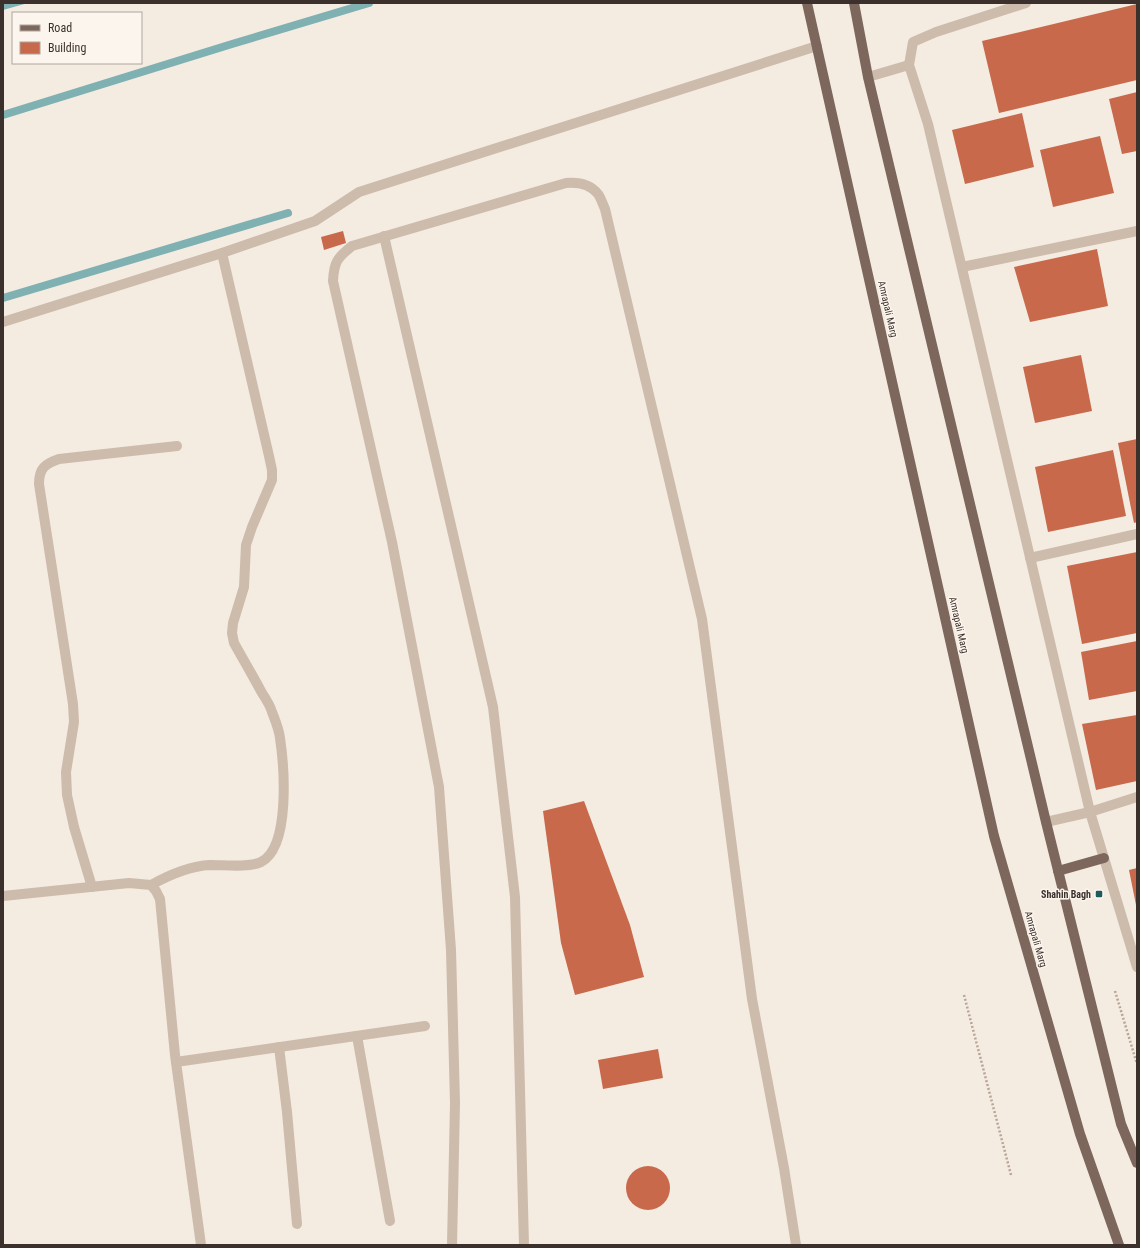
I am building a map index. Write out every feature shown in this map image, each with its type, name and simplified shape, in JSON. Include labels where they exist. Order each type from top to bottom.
[{"type":"main road","name":"Amrapali Marg","points":[[807,3],[994,836],[1080,1134],[1119,1245]]},
{"type":"main road","points":[[854,3],[868,77],[1046,822],[1121,1124],[1137,1163]]},
{"type":"main road","points":[[1058,870],[1104,858]]},
{"type":"street","points":[[1026,3],[936,32],[913,42],[909,65],[928,124],[1090,812],[1104,858],[1133,934],[1137,967]]},
{"type":"street","points":[[3,322],[222,253],[315,221],[359,192],[817,46]]},
{"type":"street","points":[[868,77],[909,65]]},
{"type":"street","points":[[452,1245],[455,1103],[451,950],[439,787],[392,542],[333,281],[334,266],[342,254],[352,246],[566,183],[578,182],[590,186],[599,194],[606,217],[702,619],[752,999],[784,1168],[796,1245]]},
{"type":"street","points":[[962,267],[1137,231]]},
{"type":"street","points":[[384,236],[494,706],[515,897],[524,1245]]},
{"type":"street","points":[[3,896],[129,883],[150,885],[167,876],[192,868],[208,865],[251,865],[262,862],[272,850],[279,837],[283,809],[284,782],[280,737],[272,710],[234,643],[232,633],[233,623],[244,587],[246,545],[252,527],[270,486],[272,475],[269,456],[222,253]]},
{"type":"street","points":[[92,887],[74,827],[67,795],[66,772],[74,722],[73,704],[39,484],[39,475],[43,467],[50,462],[59,459],[177,446]]},
{"type":"street","points":[[1030,558],[1137,534]]},
{"type":"street","points":[[1046,822],[1090,812],[1137,797]]},
{"type":"street","points":[[150,885],[156,891],[160,899],[176,1062],[201,1245]]},
{"type":"street","points":[[176,1062],[425,1026]]},
{"type":"street","points":[[357,1036],[390,1221]]},
{"type":"street","points":[[279,1047],[287,1112],[296,1224]]},
{"type":"path","points":[[1115,991],[1137,1064]]},
{"type":"path","points":[[964,994],[1012,1175]]},
{"type":"water","points":[[3,3],[28,3],[3,10]]},
{"type":"building","points":[[1137,4],[1137,80],[999,113],[982,41]]},
{"type":"building","points":[[1137,92],[1137,151],[1122,154],[1109,99]]},
{"type":"building","points":[[1022,113],[1034,167],[965,184],[952,130]]},
{"type":"building","points":[[1100,136],[1114,193],[1053,207],[1040,150]]},
{"type":"building","points":[[343,231],[346,243],[324,250],[321,237]]},
{"type":"building","points":[[1097,249],[1108,306],[1030,322],[1014,267]]},
{"type":"building","points":[[1081,355],[1092,411],[1035,423],[1023,367]]},
{"type":"building","points":[[1137,439],[1137,522],[1134,523],[1118,443]]},
{"type":"building","points":[[1113,450],[1126,516],[1048,532],[1035,467]]},
{"type":"building","points":[[1137,552],[1137,633],[1082,644],[1067,566]]},
{"type":"building","points":[[1137,641],[1137,691],[1089,700],[1081,652]]},
{"type":"building","points":[[1137,715],[1137,781],[1096,790],[1082,724]]},
{"type":"building","points":[[584,801],[630,925],[644,977],[575,995],[561,943],[543,811]]},
{"type":"building","points":[[1137,868],[1137,905],[1136,905],[1129,870]]},
{"type":"building","points":[[658,1049],[663,1078],[603,1089],[598,1060]]},
{"type":"building","points":[[648,1166],[660,1170],[666,1176],[670,1188],[666,1200],[660,1206],[648,1210],[636,1206],[630,1200],[626,1188],[630,1176],[636,1170]]},
{"type":"waterway","points":[[3,115],[369,3]]},
{"type":"waterway","points":[[3,298],[288,213]]},
{"type":"place","name":"Shahin Bagh","points":[[1099,894]]}]
